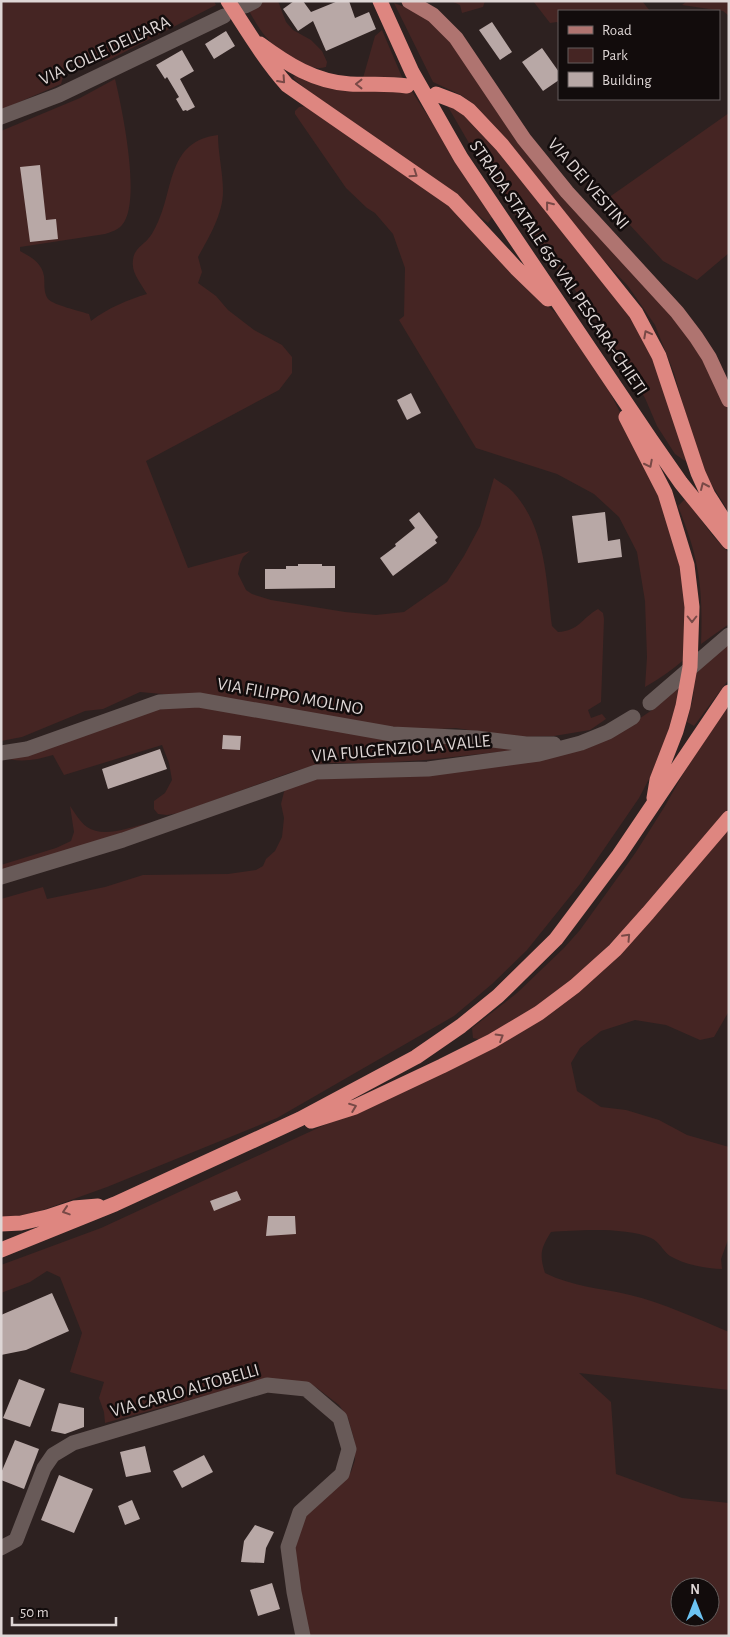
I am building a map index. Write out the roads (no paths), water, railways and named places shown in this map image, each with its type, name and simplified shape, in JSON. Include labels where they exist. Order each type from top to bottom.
[{"type":"highway","name":"STRADA STATALE 656 VAL PESCARA-CHIETI","points":[[380,3],[412,72],[447,135],[490,203],[681,482],[729,542]]},
{"type":"highway","points":[[226,9],[254,40],[268,63],[287,85],[453,200],[516,268],[570,320]]},
{"type":"highway","points":[[254,40],[298,70],[314,76],[348,84],[381,83],[407,86]]},
{"type":"highway","points":[[436,94],[457,102],[469,110],[502,146],[636,314],[659,356],[698,473],[708,495],[729,528]]},
{"type":"highway","points":[[595,358],[665,493],[683,548],[688,574],[692,607],[690,667],[683,706],[676,731],[657,780],[653,805]]},
{"type":"highway","points":[[1,1250],[115,1204],[257,1139],[348,1094],[416,1057],[462,1026],[498,996],[556,938],[619,855],[729,692]]},
{"type":"highway","points":[[257,1139],[355,1107],[492,1041],[539,1014],[576,986],[615,950],[729,818]]},
{"type":"highway","points":[[1,1224],[21,1223],[74,1208],[115,1204]]},
{"type":"highway","points":[[1,1256],[30,1239]]},
{"type":"main road","name":"VIA DEI VESTINI","points":[[418,3],[456,38],[524,139],[555,177],[682,318],[709,357],[729,400]]},
{"type":"street","name":"VIA COLLE DELL'ARA","points":[[1,117],[59,95],[226,9]]},
{"type":"street","points":[[650,703],[729,635]]},
{"type":"street","name":"VIA FILIPPO MOLINO","points":[[1,753],[27,749],[159,702],[199,700],[392,734],[476,738],[526,744],[581,743]]},
{"type":"street","name":"VIA FULGENZIO LA VALLE","points":[[1,876],[123,840],[316,772],[428,769],[539,754],[581,743],[608,732],[633,717]]},
{"type":"street","name":"VIA CARLO ALTOBELLI","points":[[1,1548],[16,1540],[44,1468],[53,1455],[74,1443],[267,1385],[306,1390],[340,1418],[349,1449],[342,1474],[300,1512],[288,1547],[294,1592],[303,1636]]}]
